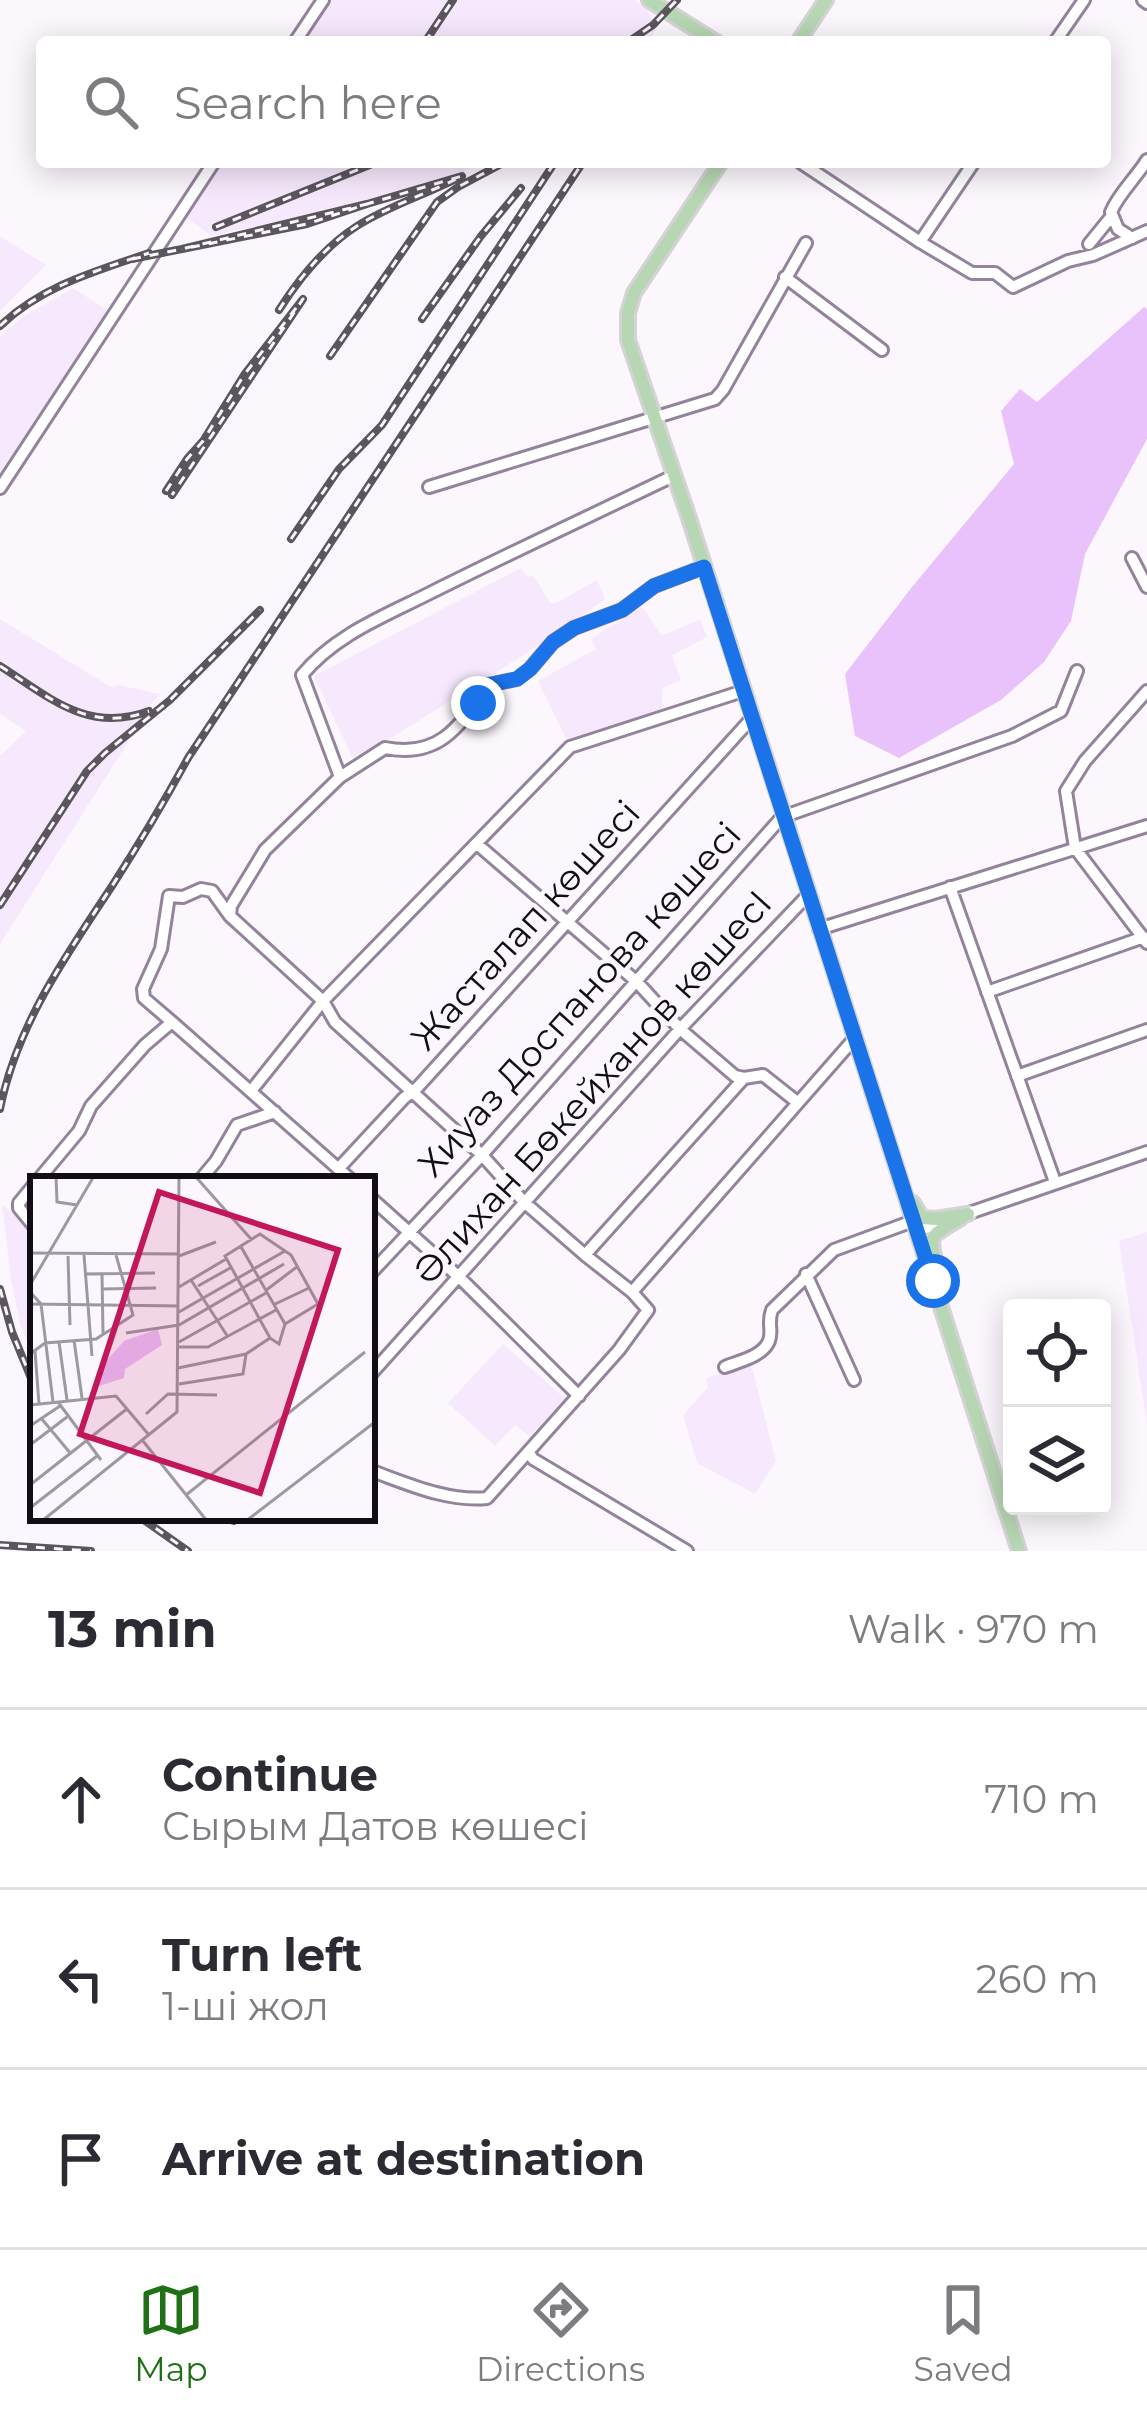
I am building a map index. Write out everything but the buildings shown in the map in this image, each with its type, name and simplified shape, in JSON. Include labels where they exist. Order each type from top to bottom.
[{"type":"main road","points":[[649,0],[706,36]]},
{"type":"main road","points":[[802,36],[826,0]]},
{"type":"main road","points":[[718,168],[634,293],[628,340],[1019,1551]]},
{"type":"main road","points":[[899,1178],[908,1186],[922,1217],[968,1214]]},
{"type":"main road","points":[[933,1281],[938,1274],[934,1232],[968,1214]]},
{"type":"street","points":[[299,36],[323,0]]},
{"type":"street","points":[[1059,36],[1084,0]]},
{"type":"street","points":[[1089,244],[1147,160]]},
{"type":"street","points":[[0,488],[210,168]]},
{"type":"street","points":[[809,168],[972,273],[995,273],[1013,287],[1147,231]]},
{"type":"street","points":[[818,174],[822,168]]},
{"type":"street","points":[[920,242],[970,168]]},
{"type":"street","points":[[1111,217],[1132,238]]},
{"type":"street","points":[[429,487],[715,399],[806,242]]},
{"type":"street","points":[[785,277],[882,350]]},
{"type":"street","points":[[340,777],[302,675],[319,655],[346,636],[483,566],[673,476]]},
{"type":"street","points":[[1132,558],[1147,587]]},
{"type":"street","points":[[230,916],[231,906],[265,850],[340,777],[385,748],[405,752],[444,737],[464,721],[488,685],[517,679],[574,628],[622,610],[654,586],[704,567]]},
{"type":"street","points":[[782,817],[1012,736],[1060,711],[1076,671]]},
{"type":"street","points":[[251,1091],[322,1001],[570,746],[743,691]]},
{"type":"street","points":[[987,992],[1145,939],[1076,848],[1066,791],[1085,761],[1147,692]]},
{"type":"street","name":"Жасталап көшесі","points":[[346,1176],[412,1093],[752,718]]},
{"type":"street","name":"Хиуаз Доспанова көшесі","points":[[375,1269],[782,817]]},
{"type":"street","points":[[819,929],[1147,826]]},
{"type":"street","points":[[477,844],[637,982],[680,1029],[735,1076],[763,1075],[797,1102]]},
{"type":"street","points":[[950,887],[1055,1182]]},
{"type":"street","points":[[346,1176],[144,998],[143,988],[160,949],[169,896],[183,897],[201,889],[212,892],[230,916],[322,1001],[335,1022],[482,1155],[524,1202],[649,1310],[580,1396],[487,1498],[429,1492],[375,1472]]},
{"type":"street","name":"Әлихан Бөкейханов көшесI","points":[[375,1370],[680,1029],[808,895]]},
{"type":"street","points":[[42,1176],[79,1131],[91,1106],[172,1022]]},
{"type":"street","points":[[1017,1076],[1147,1030]]},
{"type":"street","points":[[632,1292],[854,1039]]},
{"type":"street","points":[[585,1255],[744,1078]]},
{"type":"street","points":[[204,1176],[237,1125],[275,1112]]},
{"type":"street","points":[[724,1367],[744,1362],[766,1345],[772,1310],[834,1250],[968,1214],[1147,1152]]},
{"type":"street","points":[[30,1190],[19,1208],[30,1222]]},
{"type":"street","points":[[375,1202],[580,1396]]},
{"type":"street","points":[[806,1274],[854,1380]]},
{"type":"street","points":[[529,1453],[687,1551]]},
{"type":"shaded area","points":[[331,0],[635,0],[657,27],[652,36],[308,36]]},
{"type":"shaded area","points":[[220,168],[470,168],[376,199],[212,236],[187,218]]},
{"type":"shaded area","points":[[0,236],[46,265],[0,311]]},
{"type":"shaded area","points":[[73,288],[110,312],[0,472],[0,336]]},
{"type":"shaded area","points":[[1144,307],[1147,439],[1085,554],[1071,621],[1044,662],[1001,700],[899,758],[855,736],[845,674],[1014,464],[1001,411],[1020,389],[1037,402]]},
{"type":"shaded area","points":[[521,568],[527,577],[533,575],[550,603],[597,580],[605,599],[386,741],[352,757],[314,676]]},
{"type":"shaded area","points":[[642,606],[662,636],[700,619],[707,637],[672,655],[681,680],[663,688],[661,714],[567,740],[538,681],[596,649],[591,639]]},
{"type":"shaded area","points":[[0,619],[111,687],[160,694],[138,712],[143,728],[130,739],[0,944],[0,756],[26,731],[0,714]]},
{"type":"shaded area","points":[[2,1204],[30,1229],[30,1349],[11,1279]]},
{"type":"shaded area","points":[[1147,1232],[1147,1424],[1119,1241]]},
{"type":"shaded area","points":[[503,1344],[566,1399],[529,1436],[515,1425],[495,1446],[448,1403]]},
{"type":"shaded area","points":[[751,1364],[776,1461],[755,1494],[697,1463],[683,1415],[708,1387],[706,1378]]},
{"type":"railway","points":[[429,36],[453,0]]},
{"type":"railway","points":[[637,36],[677,0]]},
{"type":"railway","points":[[216,227],[362,168]]},
{"type":"railway","points":[[330,356],[437,202],[494,168]]},
{"type":"railway","points":[[291,539],[339,469],[382,425],[551,168]]},
{"type":"railway","points":[[0,1109],[18,1048],[77,938],[188,758],[579,168]]},
{"type":"railway","points":[[279,310],[314,264],[345,234],[462,176],[367,204]]},
{"type":"railway","points":[[422,319],[521,188]]},
{"type":"railway","points":[[132,259],[367,204],[307,224],[182,249]]},
{"type":"railway","points":[[0,326],[52,290],[149,253]]},
{"type":"railway","points":[[166,491],[244,375],[303,299],[172,495]]},
{"type":"railway","points":[[0,905],[87,771],[170,700],[260,610]]},
{"type":"railway","points":[[0,666],[53,700],[88,715],[127,717],[149,711]]},
{"type":"railway","points":[[0,1289],[30,1376]]},
{"type":"railway","points":[[145,1521],[188,1551]]},
{"type":"railway","points":[[0,1545],[91,1551]]},
{"type":"route","points":[[478,703],[488,685],[517,679],[574,628],[622,610],[654,586],[704,567],[933,1281]]}]
